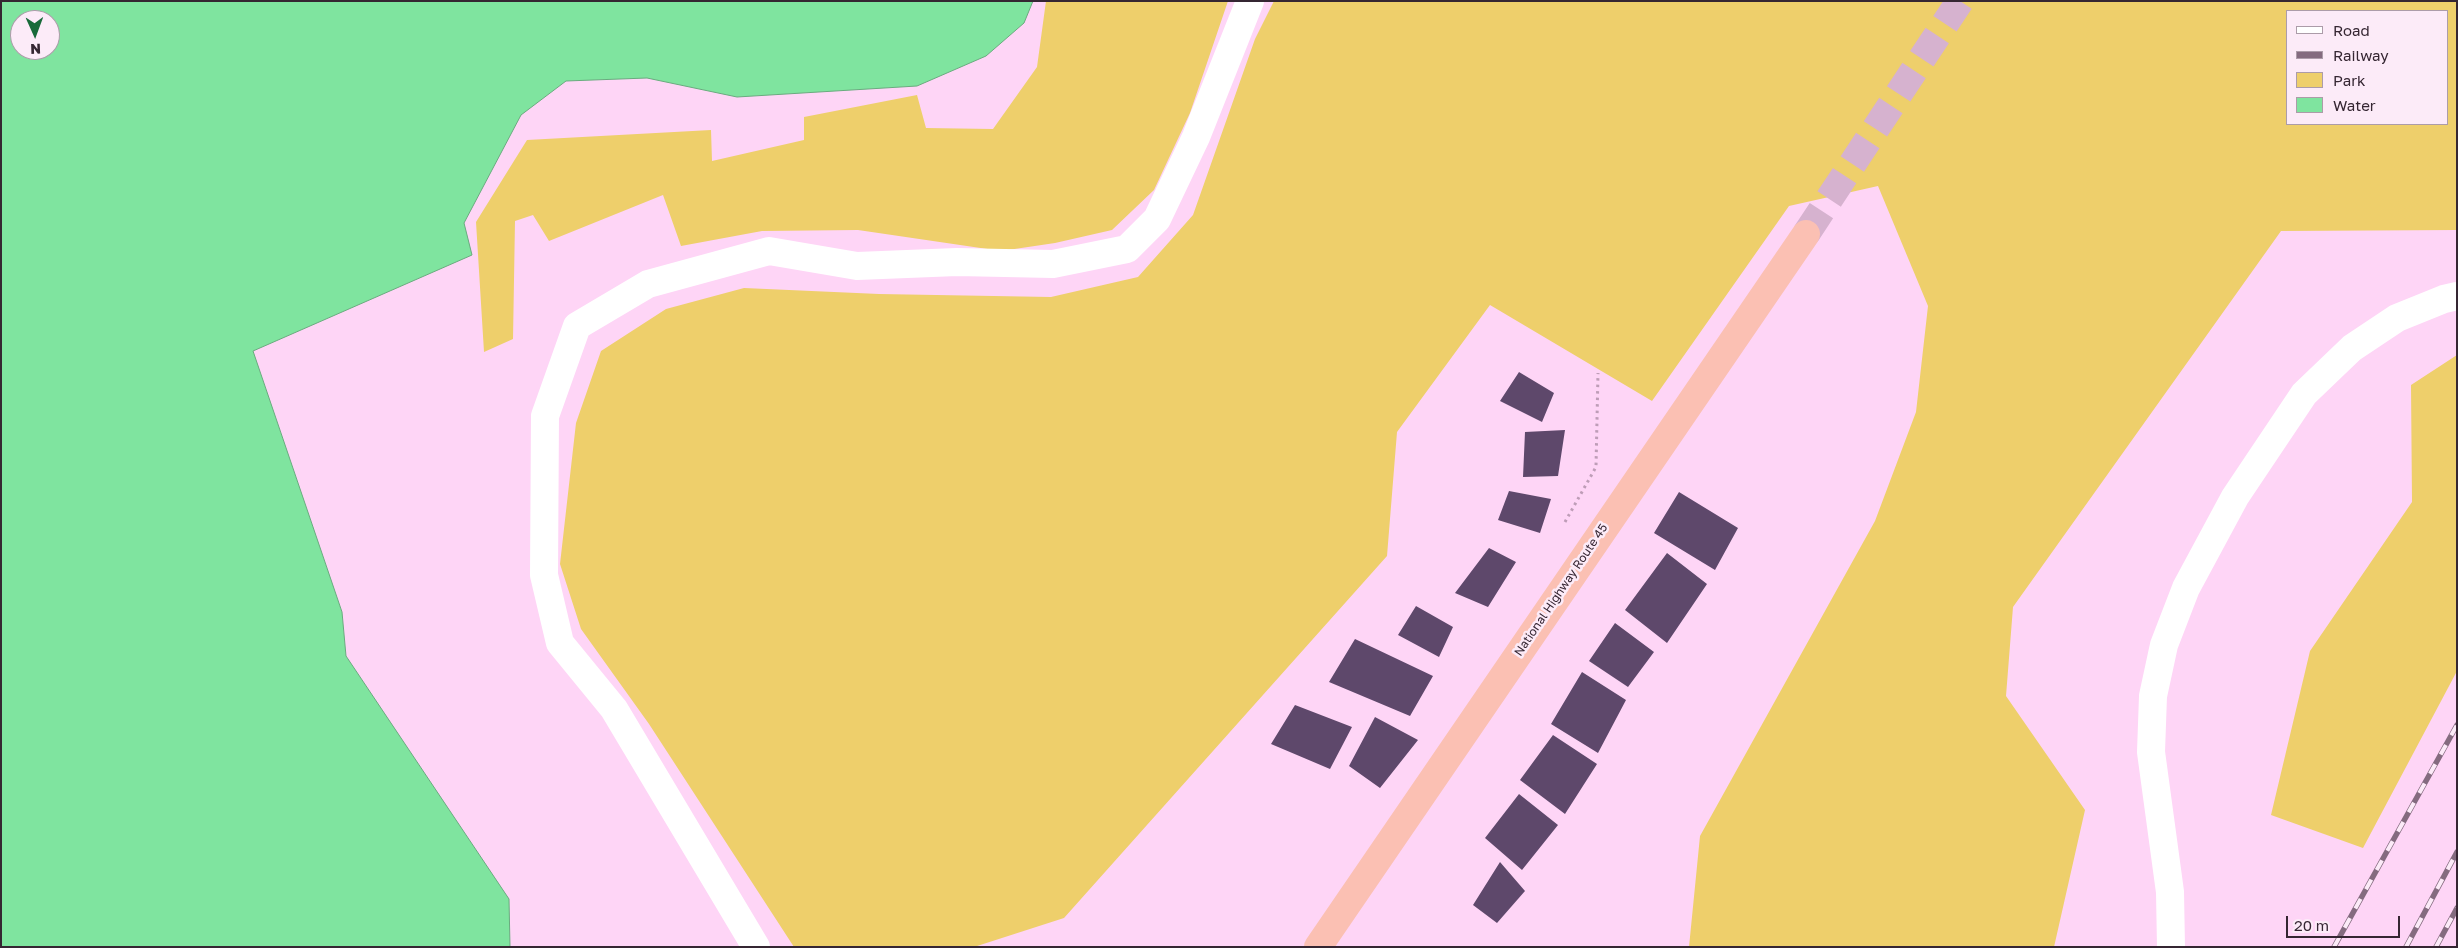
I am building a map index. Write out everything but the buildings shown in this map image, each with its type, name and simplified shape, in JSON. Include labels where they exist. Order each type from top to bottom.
[{"type":"highway","name":"National Highway Route 45","points":[[1318,947],[1806,234]]},
{"type":"street","points":[[756,947],[614,708],[560,642],[544,575],[545,416],[577,326],[648,284],[769,251],[858,266],[957,262],[1053,264],[1127,249],[1157,219],[1196,137],[1250,1]]},
{"type":"street","points":[[2171,947],[2170,892],[2151,752],[2153,696],[2164,645],[2186,588],[2235,497],[2304,394],[2352,348],[2397,318],[2444,299],[2457,296]]},
{"type":"green space","points":[[1046,1],[1228,1],[1190,113],[1154,190],[1112,230],[1055,243],[1001,251],[858,230],[762,231],[681,246],[663,195],[549,241],[533,215],[515,221],[513,339],[484,352],[476,222],[527,140],[711,130],[712,161],[804,140],[804,117],[917,95],[926,128],[993,129],[1037,67]]},
{"type":"green space","points":[[1274,1],[2457,1],[2457,230],[2281,231],[2013,607],[2006,696],[2085,810],[2054,947],[1689,947],[1700,836],[1875,521],[1916,412],[1928,306],[1878,186],[1789,206],[1652,401],[1490,305],[1397,432],[1387,556],[1064,918],[974,947],[794,947],[649,724],[581,629],[560,564],[576,423],[601,351],[666,309],[744,288],[879,294],[1051,297],[1138,277],[1193,215],[1255,39]]},
{"type":"green space","points":[[2457,355],[2457,671],[2363,848],[2271,815],[2310,651],[2412,502],[2411,385]]},
{"type":"water","points":[[1,1],[1033,1],[1024,23],[986,56],[917,86],[737,97],[647,78],[566,81],[521,115],[464,223],[472,255],[253,351],[342,612],[346,656],[509,899],[510,947],[1,947]]},
{"type":"tunnel","points":[[1806,234],[1960,1]]},
{"type":"railway","points":[[2334,947],[2457,725]]},
{"type":"railway","points":[[2406,947],[2457,852]]},
{"type":"railway","points":[[2436,947],[2457,908]]}]
